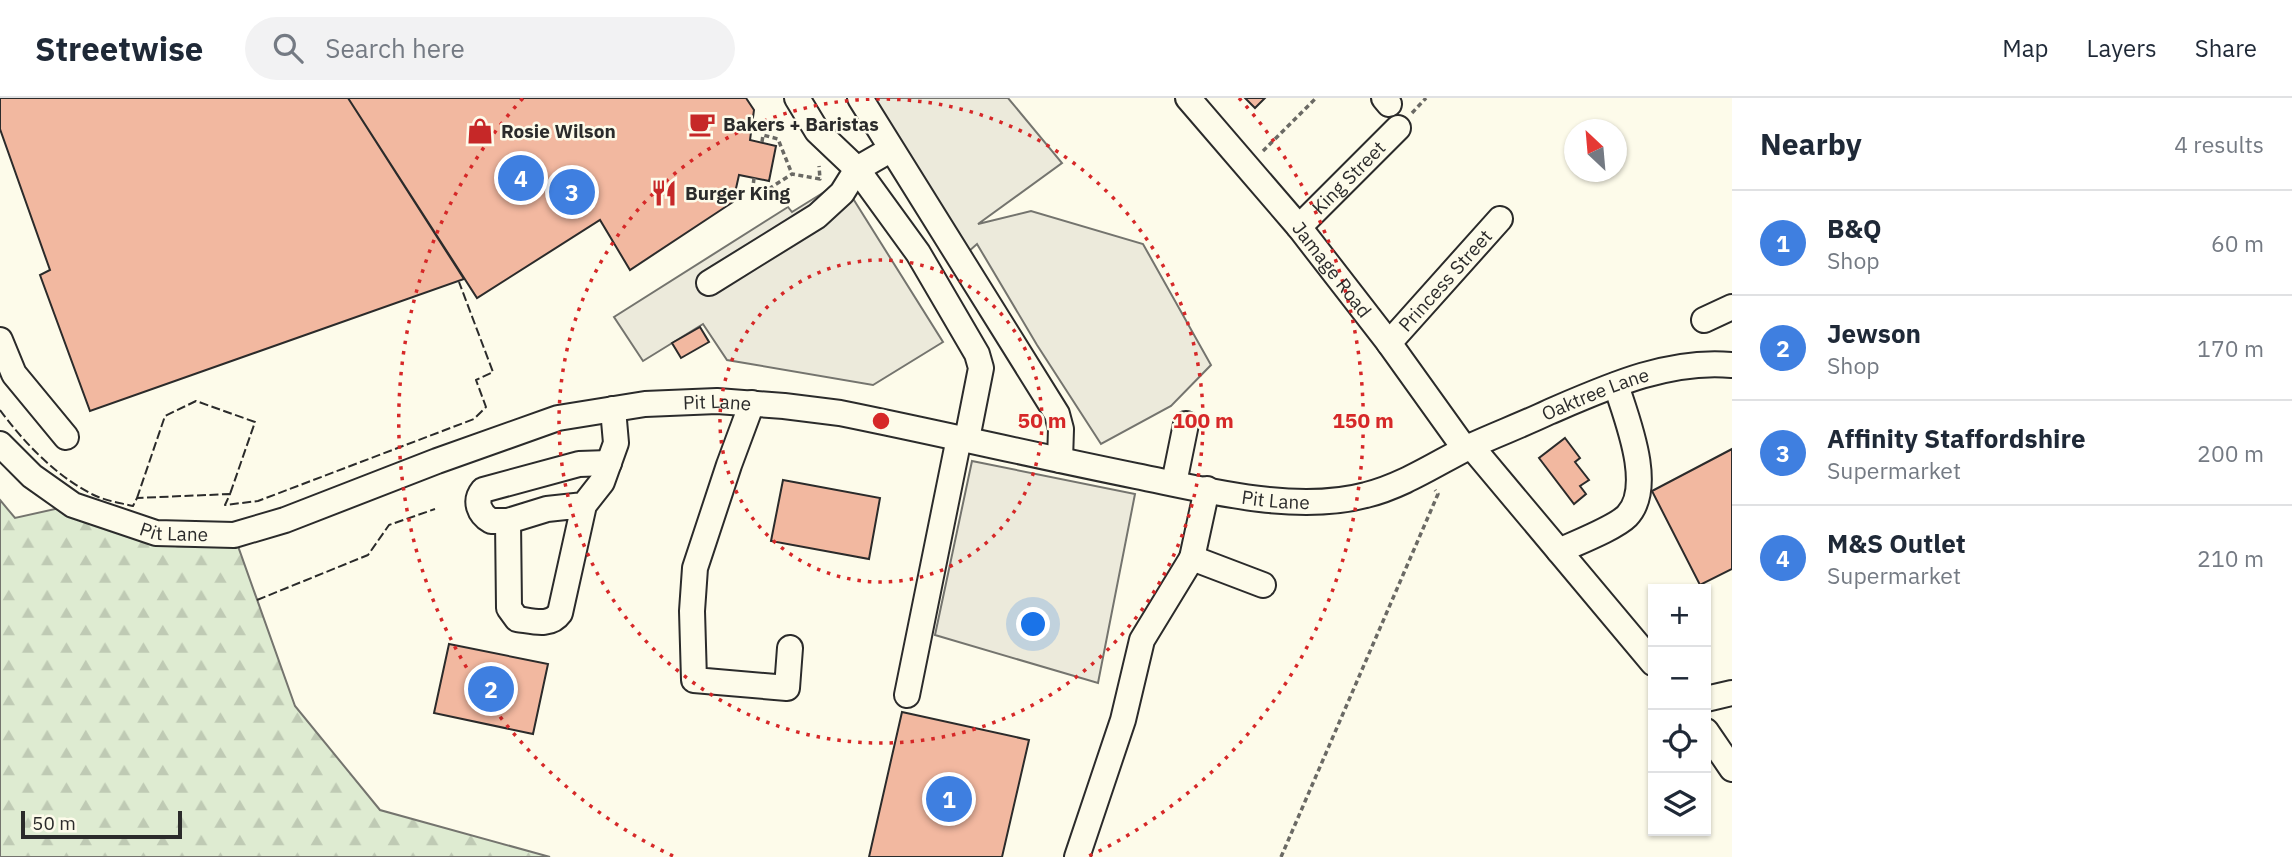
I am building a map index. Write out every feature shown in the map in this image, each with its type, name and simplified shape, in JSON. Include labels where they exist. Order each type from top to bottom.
[{"type":"street","points":[[797,98],[817,131],[858,169],[918,253],[978,354],[981,368],[963,438],[907,695]]},
{"type":"street","points":[[860,98],[890,150],[1058,414],[1061,429],[1060,460]]},
{"type":"street","name":"Jamage Road","points":[[1189,98],[1299,227],[1468,448],[1648,657]]},
{"type":"street","name":"King Street","points":[[1299,227],[1398,128]]},
{"type":"street","points":[[709,283],[817,216],[842,192],[858,169],[890,150]]},
{"type":"street","name":"Princess Street","points":[[1389,343],[1500,219]]},
{"type":"street","points":[[918,253],[946,237]]},
{"type":"street","points":[[1704,320],[1732,307]]},
{"type":"street","points":[[0,340],[14,374],[66,437]]},
{"type":"street","name":"Oaktree Lane","points":[[1468,448],[1655,371],[1714,363],[1732,365]]},
{"type":"street","points":[[1559,551],[1627,516],[1639,494],[1641,482],[1629,427],[1616,385]]},
{"type":"street","name":"Pit Lane","points":[[0,444],[32,476],[73,505],[156,533],[234,536],[285,520],[558,418],[669,402],[752,403],[840,413],[1174,483],[1292,502],[1337,501],[1367,495],[1426,470],[1468,448]]},
{"type":"street","points":[[752,403],[695,568],[692,611],[694,680],[787,688],[790,648]]},
{"type":"street","points":[[508,521],[509,608],[517,619],[548,623],[560,613],[584,505],[602,482],[616,443],[613,409]]},
{"type":"street","points":[[1174,483],[1186,424]]},
{"type":"street","points":[[584,505],[547,509],[508,521],[491,521],[480,512],[478,503],[479,495],[484,490],[579,464],[609,463]]},
{"type":"street","points":[[1077,857],[1123,720],[1142,640],[1192,558],[1208,489]]},
{"type":"street","points":[[1192,558],[1263,585]]},
{"type":"street","points":[[1711,698],[1732,693]]},
{"type":"street","points":[[1711,738],[1732,769]]},
{"type":"path","points":[[1248,167],[1316,98]]},
{"type":"path","points":[[754,178],[753,187],[767,190],[792,174],[778,139],[763,135],[762,142]]},
{"type":"path","points":[[1281,857],[1438,494],[1426,470]]},
{"type":"green space","points":[[0,500],[15,518],[73,505],[234,535],[295,706],[380,810],[550,857],[0,857]]},
{"type":"shaded area","points":[[872,98],[1008,98],[1062,163],[978,224],[1031,211],[1143,244],[1211,365],[1171,406],[1101,444],[1037,345],[977,244],[968,252]]},
{"type":"shaded area","points":[[842,181],[943,342],[873,385],[727,360],[703,324],[643,361],[614,317],[788,207],[792,212]]},
{"type":"shaded area","points":[[972,461],[1135,494],[1098,683],[935,635]]},
{"type":"building","points":[[0,98],[348,98],[464,279],[90,411],[40,275],[50,270],[0,129]]},
{"type":"building","points":[[348,98],[746,98],[754,110],[750,140],[776,146],[769,181],[739,175],[733,202],[630,270],[600,220],[477,298]]},
{"type":"building","points":[[1245,98],[1265,98],[1255,108]]},
{"type":"building","points":[[700,327],[709,342],[681,358],[672,343]]},
{"type":"building","points":[[1565,438],[1580,458],[1575,462],[1589,480],[1580,486],[1586,494],[1574,504],[1539,458]]},
{"type":"building","points":[[1732,449],[1732,569],[1699,584],[1652,491]]},
{"type":"building","points":[[783,480],[880,498],[869,559],[771,541]]},
{"type":"building","points":[[449,644],[548,664],[533,734],[434,713]]},
{"type":"building","points":[[902,712],[1029,740],[1002,857],[869,857]]},
{"type":"fence","points":[[0,410],[31,447],[56,470],[100,498],[133,506],[137,498],[230,494],[225,505],[258,501],[474,419],[486,407],[476,380],[493,372],[459,282]]},
{"type":"fence","points":[[137,498],[165,416],[196,401],[255,422],[230,494]]},
{"type":"fence","points":[[257,600],[368,555],[389,525],[435,509]]},
{"type":"place","name":"Bakers + Baristas","points":[[702,124]]},
{"type":"place","name":"Rosie Wilson","points":[[480,131]]},
{"type":"place","name":"M&S Outlet","points":[[521,178]]},
{"type":"place","name":"Affinity Staffordshire","points":[[572,192]]},
{"type":"place","name":"Burger King","points":[[664,193]]},
{"type":"place","name":"Jewson","points":[[491,689]]},
{"type":"place","name":"B&Q","points":[[949,799]]}]
